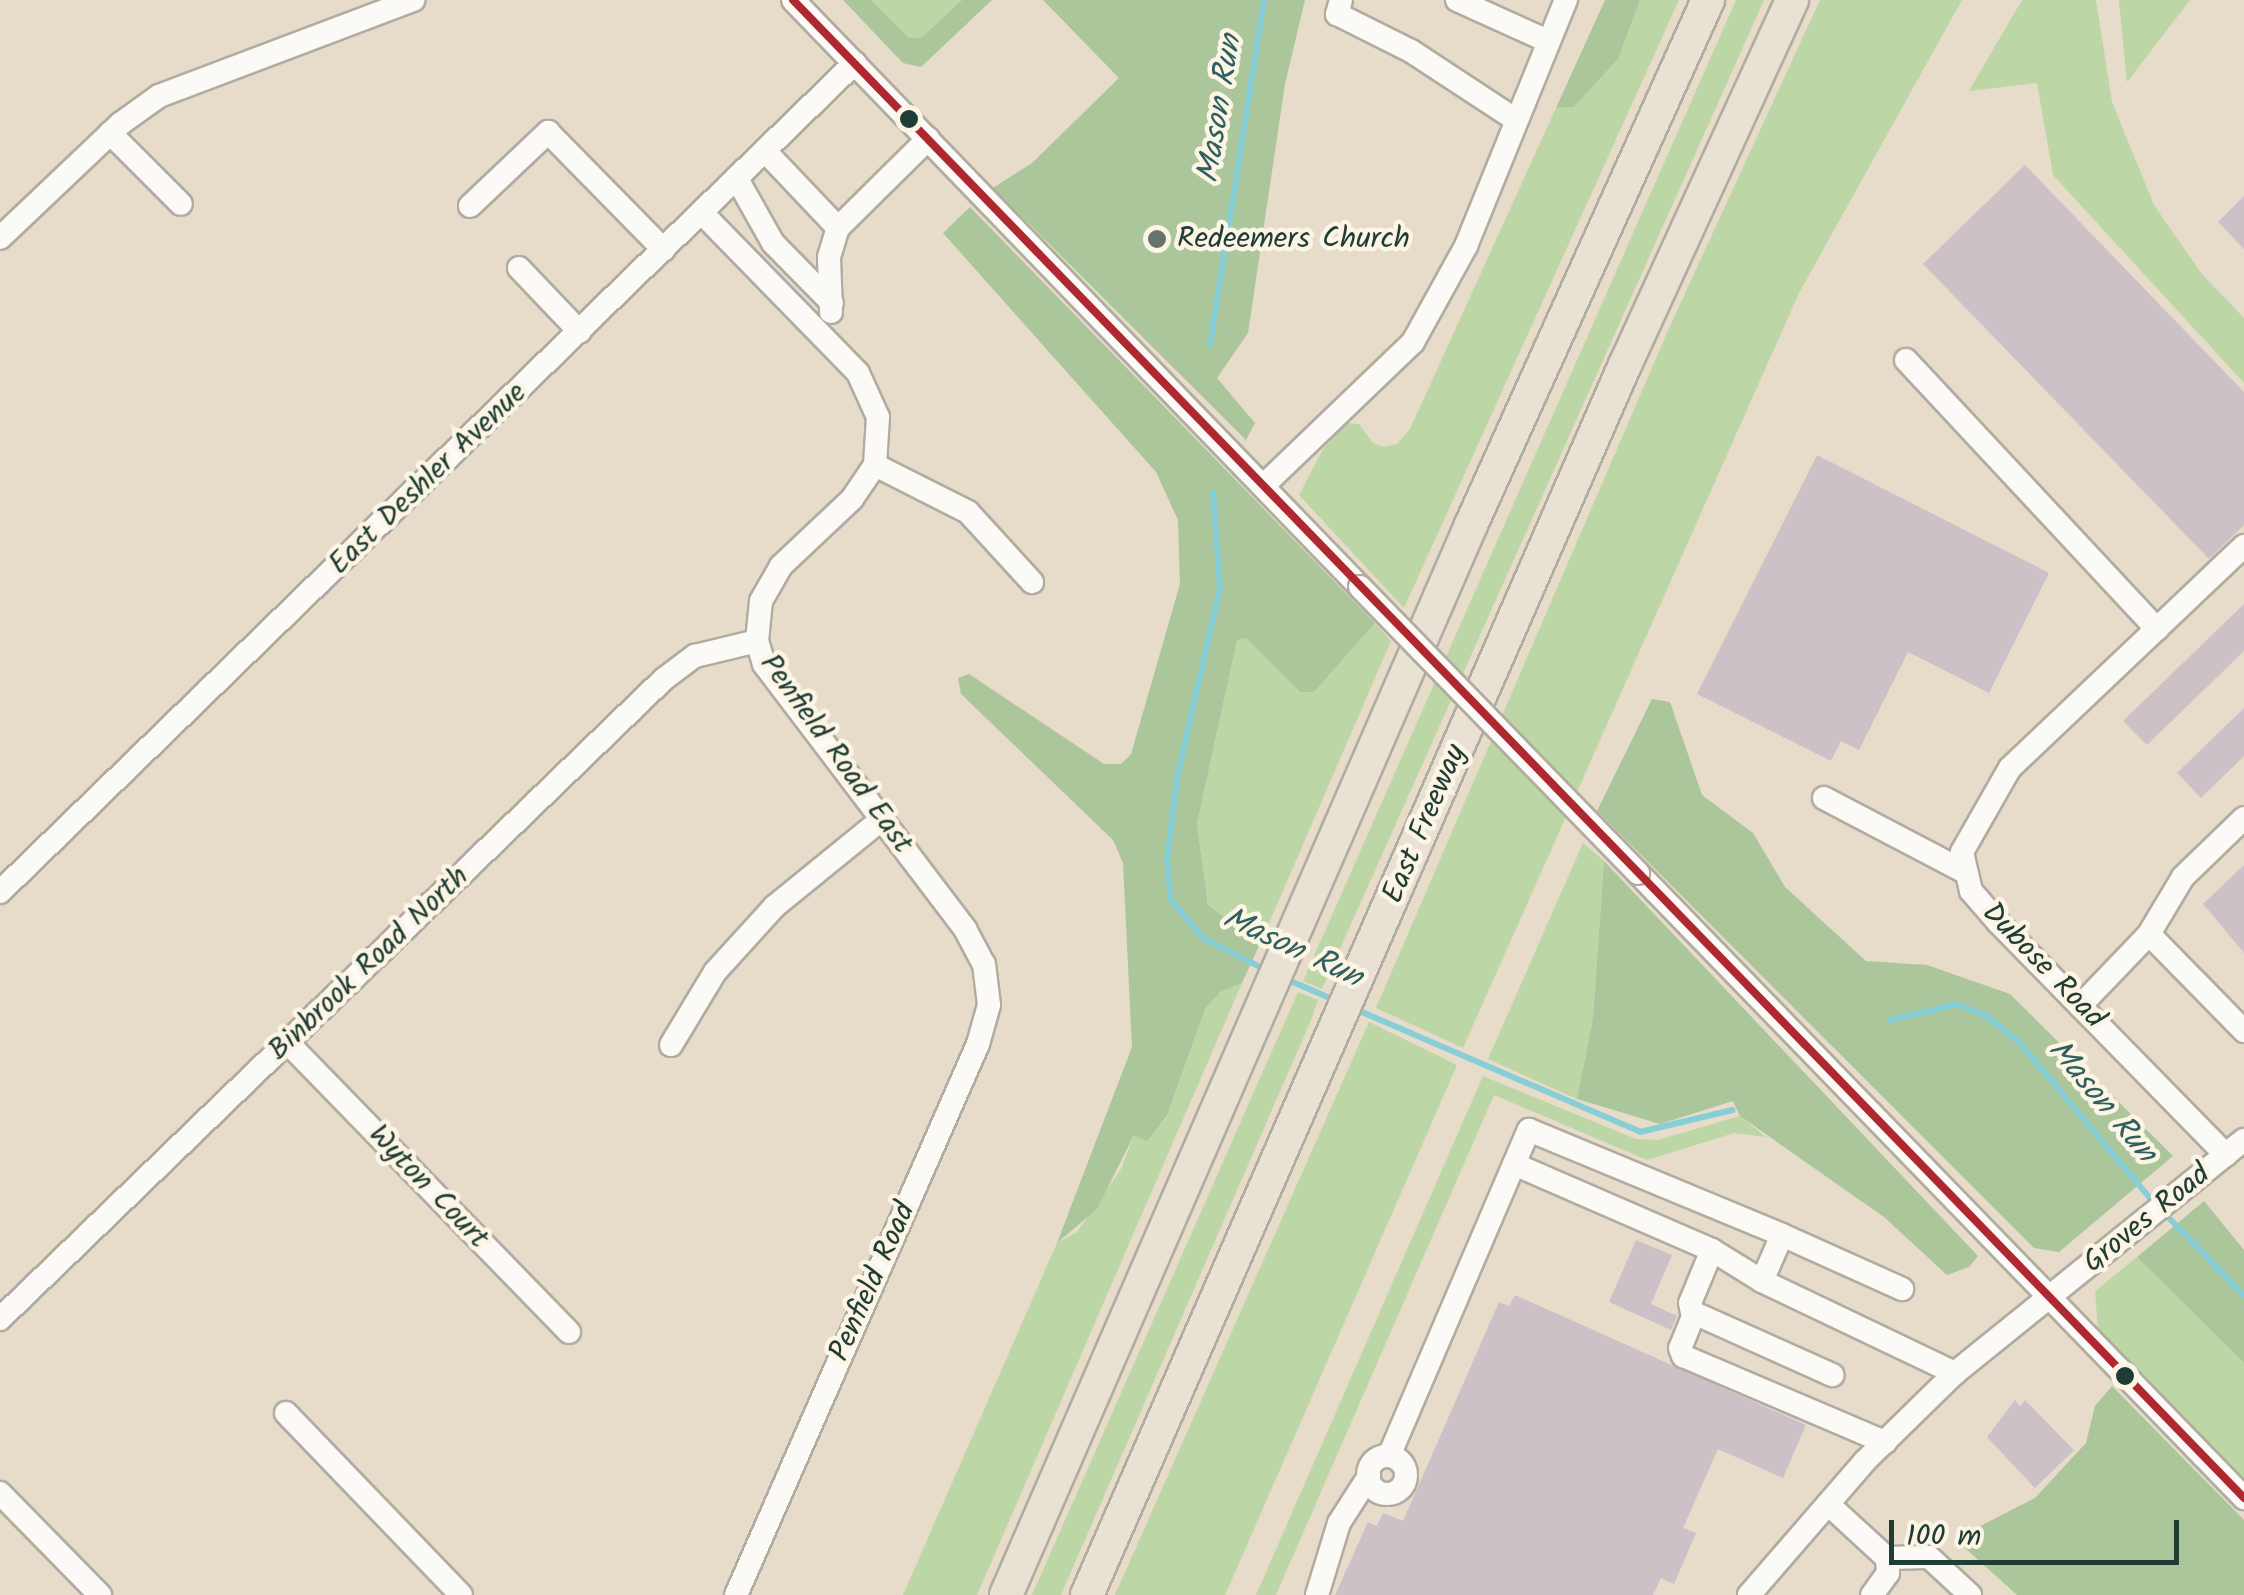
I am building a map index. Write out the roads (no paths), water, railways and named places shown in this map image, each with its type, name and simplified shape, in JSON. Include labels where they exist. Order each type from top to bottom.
[{"type":"highway","points":[[1006,1595],[1471,525],[1708,0]]},
{"type":"highway","name":"East Freeway","points":[[1087,1595],[1792,0]]},
{"type":"street","points":[[0,238],[110,133],[159,96],[214,71],[413,0]]},
{"type":"street","points":[[793,0],[2244,1498]]},
{"type":"street","points":[[1340,0],[1337,14],[1410,51],[1516,120]]},
{"type":"street","points":[[1456,0],[1548,41]]},
{"type":"street","points":[[1262,486],[1413,342],[1454,270],[1566,0]]},
{"type":"street","name":"East Deshler Avenue","points":[[0,892],[854,63]]},
{"type":"street","points":[[470,206],[548,132],[664,250]]},
{"type":"street","points":[[110,133],[182,204]]},
{"type":"street","points":[[816,330],[832,303],[829,257],[838,228],[928,139]]},
{"type":"street","points":[[765,152],[838,228]]},
{"type":"street","points":[[737,178],[773,243],[832,303]]},
{"type":"street","points":[[702,213],[858,374],[878,417],[875,465],[968,512],[1032,582]]},
{"type":"street","points":[[519,268],[580,332]]},
{"type":"street","points":[[1906,360],[2157,629]]},
{"type":"street","name":"Penfield Road East","points":[[875,465],[852,499],[776,575],[761,601],[756,641],[764,664],[882,819],[984,964]]},
{"type":"street","name":"Dubose Road","points":[[2235,1147],[2080,1006],[1980,901],[1965,872],[1962,852],[2010,768],[2244,546]]},
{"type":"street","name":"Binbrook Road North","points":[[0,1319],[664,679],[695,656],[756,641]]},
{"type":"street","points":[[1824,798],[1965,872]]},
{"type":"street","points":[[2080,1006],[2150,934],[2183,877],[2244,818]]},
{"type":"street","points":[[671,1045],[714,972],[775,906],[882,819]]},
{"type":"street","points":[[2150,934],[2244,1031]]},
{"type":"street","name":"Penfield Road","points":[[736,1595],[978,1044],[989,1004],[984,964]]},
{"type":"street","name":"Wyton Court","points":[[288,1042],[569,1332]]},
{"type":"street","points":[[1317,1595],[1340,1523],[1372,1464],[1389,1456],[1529,1130],[1902,1289]]},
{"type":"street","name":"Groves Road","points":[[1749,1595],[1885,1442],[1955,1373],[2235,1147]]},
{"type":"street","points":[[1514,1164],[1712,1250],[1762,1281],[1955,1373]]},
{"type":"street","points":[[1762,1281],[1782,1235]]},
{"type":"street","points":[[1712,1250],[1690,1303],[1694,1314],[1680,1348],[1683,1356],[1885,1442]]},
{"type":"street","points":[[1694,1314],[1832,1375]]},
{"type":"street","points":[[286,1414],[461,1595]]},
{"type":"street","points":[[1368,1476],[1383,1493],[1399,1489],[1404,1467],[1389,1456]]},
{"type":"street","points":[[0,1493],[100,1595]]},
{"type":"street","points":[[1828,1504],[1887,1558],[1888,1573],[1872,1595]]},
{"type":"street","points":[[1887,1558],[1929,1556],[1970,1595]]},
{"type":"street","points":[[64,1595],[82,1577]]},
{"type":"waterway","name":"Mason Run","points":[[1210,345],[1264,0]]},
{"type":"waterway","name":"Mason Run","points":[[1213,492],[1220,588],[1178,773],[1167,859],[1171,900],[1203,938],[1266,970]]},
{"type":"waterway","name":"Mason Run","points":[[1286,979],[1334,1000]]},
{"type":"waterway","name":"Mason Run","points":[[1890,1020],[1957,1004],[1986,1016],[2019,1042],[2155,1204]]},
{"type":"waterway","name":"Mason Run","points":[[1355,1009],[1640,1132],[1732,1110]]},
{"type":"waterway","name":"Mason Run","points":[[2164,1213],[2244,1295]]},
{"type":"place","name":"Redeemers Church","points":[[1157,239]]}]
